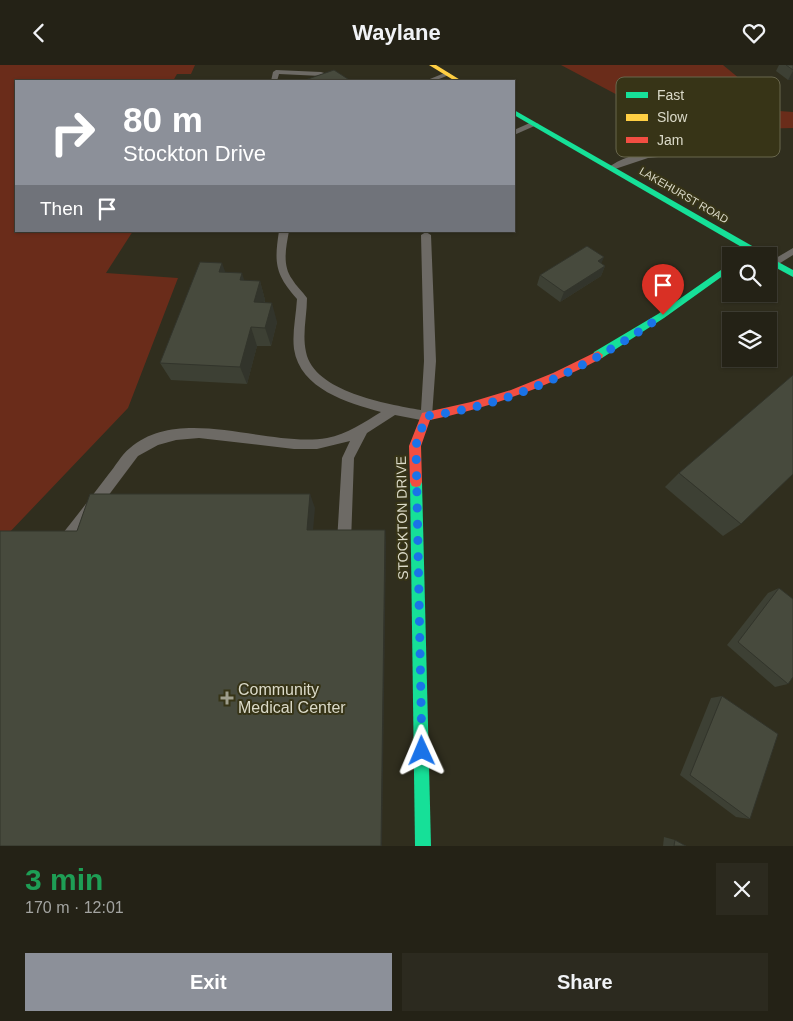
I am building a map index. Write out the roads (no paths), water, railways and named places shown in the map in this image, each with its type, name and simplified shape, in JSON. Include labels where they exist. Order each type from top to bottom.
[{"type":"street","points":[[432,65],[458,80]]},
{"type":"street","name":"LAKEHURST ROAD","points":[[515,113],[748,247]]},
{"type":"street","points":[[777,265],[793,274]]},
{"type":"street","points":[[426,416],[480,406],[519,393],[559,375],[636,333],[722,272]]},
{"type":"street","name":"STOCKTON DRIVE","points":[[424,846],[416,445],[426,416]]},
{"type":"lane","points":[[274,80],[276,72],[321,74],[343,80]]},
{"type":"lane","points":[[431,80],[447,74]]},
{"type":"lane","points":[[515,133],[534,124]]},
{"type":"lane","points":[[612,168],[636,157]]},
{"type":"lane","points":[[284,232],[279,264],[290,284],[302,298],[299,346],[307,369],[329,387],[393,410],[426,416],[430,361],[426,235]]},
{"type":"lane","points":[[777,259],[793,251]]},
{"type":"lane","points":[[64,543],[134,452],[147,442],[161,437],[197,433],[318,444],[361,432],[393,410]]},
{"type":"lane","points":[[344,542],[348,458],[361,432]]},
{"type":"place","name":"Community Medical Center","points":[[227,698]]}]
